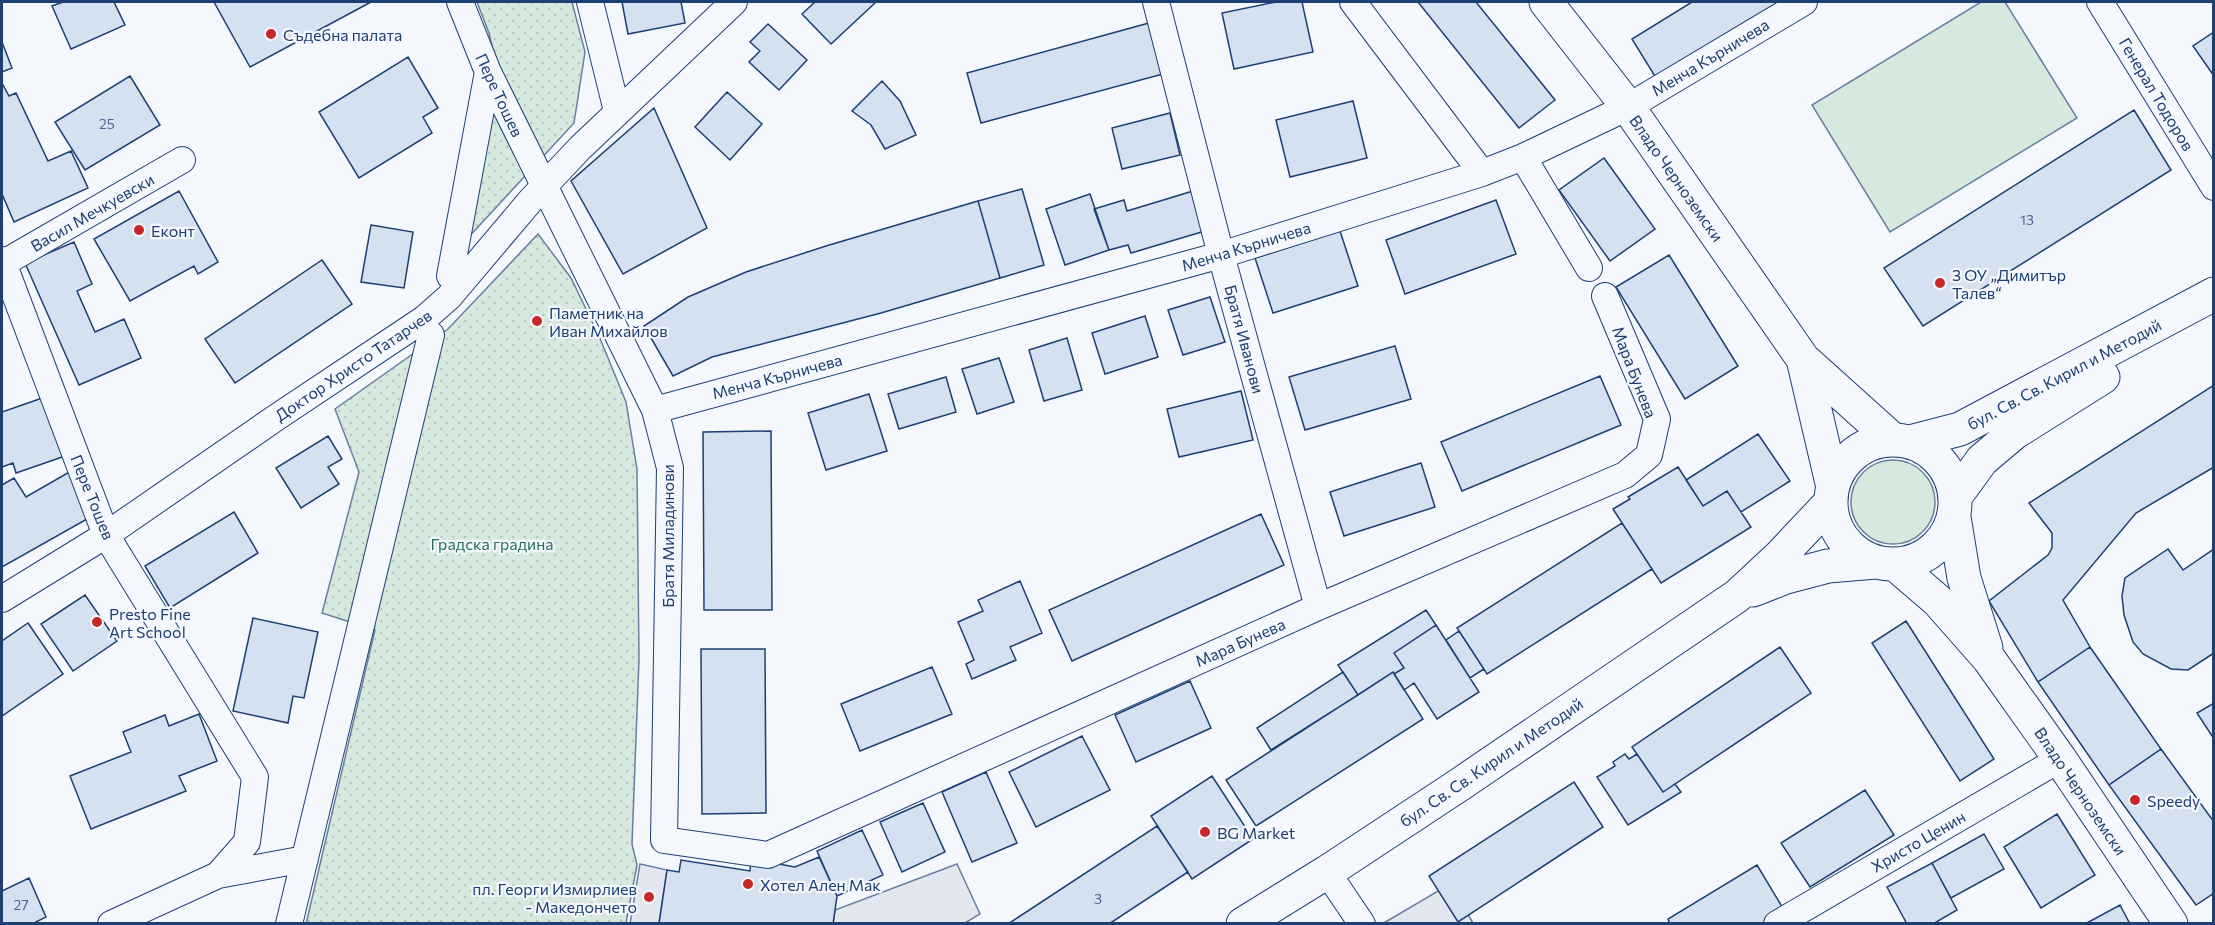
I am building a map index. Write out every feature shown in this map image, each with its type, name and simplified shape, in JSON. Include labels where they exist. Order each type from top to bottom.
[{"type":"street","name":"Пере Тошев","points":[[460,2],[488,72],[544,187]]},
{"type":"street","points":[[590,2],[617,111]]},
{"type":"street","name":"Доктор Христо Татарчев","points":[[2,599],[106,535],[402,334],[427,327],[449,297],[544,187],[617,111],[734,2]]},
{"type":"street","name":"Братя Иванови","points":[[1156,2],[1221,255],[1318,607]]},
{"type":"street","points":[[1353,2],[1482,173]]},
{"type":"street","name":"Владо Черноземски","points":[[1546,2],[1628,107],[1803,359],[1901,440]]},
{"type":"street","name":"Менча Кърничева","points":[[655,410],[1221,255],[1482,173],[1523,157],[1628,107],[1804,2]]},
{"type":"street","name":"Генерал Тодоров","points":[[2100,2],[2214,187]]},
{"type":"street","points":[[450,276],[488,72]]},
{"type":"street","points":[[1523,157],[1589,268]]},
{"type":"street","name":"Васил Мечкуевски","points":[[2,263],[183,160]]},
{"type":"street","name":"Братя Миладинови","points":[[544,187],[655,410],[670,468],[664,840]]},
{"type":"street","name":"Пере Тошев","points":[[2,263],[106,535],[255,777],[247,842],[218,875]]},
{"type":"street","name":"бул. Св. Св. Кирил и Методий","points":[[1901,440],[1960,429],[2214,294]]},
{"type":"street","name":"Мара Бунева","points":[[664,840],[768,855],[1318,607],[1625,475],[1649,455],[1657,419],[1605,296]]},
{"type":"street","name":"бул. Св. Св. Кирил и Методий","points":[[1954,507],[1982,460],[2014,433],[2165,338],[2214,303]]},
{"type":"street","points":[[289,924],[427,327]]},
{"type":"street","name":"Владо Черноземски","points":[[1803,359],[1831,493]]},
{"type":"street","points":[[1901,440],[1928,450],[1942,463],[1951,479],[1954,507],[1946,536],[1933,550],[1915,560],[1886,563],[1857,554],[1843,540],[1833,523],[1831,493],[1841,466],[1855,452],[1872,442],[1901,440]]},
{"type":"street","name":"бул. Св. Св. Кирил и Методий","points":[[1243,924],[1327,872],[1478,772],[1737,596],[1780,556],[1831,493]]},
{"type":"street","name":"Владо Черноземски","points":[[1954,507],[1964,578],[1989,659]]},
{"type":"street","name":"Владо Черноземски","points":[[1886,563],[1938,602],[1989,659],[2060,759],[2171,924]]},
{"type":"street","name":"бул. Св. Св. Кирил и Методий","points":[[1737,596],[1786,577],[1828,566],[1886,563]]},
{"type":"street","name":"Христо Ценин","points":[[1777,924],[2060,759]]},
{"type":"street","points":[[111,924],[218,875],[305,859]]},
{"type":"street","points":[[1327,872],[1362,924]]},
{"type":"green space","points":[[477,2],[572,2],[585,52],[574,123],[465,241],[498,72],[489,33]]},
{"type":"green space","points":[[1981,2],[2005,2],[2077,118],[1890,232],[1812,105]]},
{"type":"green space","name":"Градска градина","points":[[538,234],[571,278],[599,336],[626,402],[637,469],[639,659],[632,844],[637,865],[626,923],[306,924],[375,630],[322,613],[359,472],[335,409],[448,329]]},
{"type":"green space","points":[[1893,460],[1909,463],[1923,472],[1932,486],[1935,502],[1932,518],[1923,532],[1909,541],[1893,544],[1877,541],[1863,532],[1854,518],[1851,502],[1854,486],[1863,472],[1877,463]]},
{"type":"shaded area","name":"пл. Георги Измирлиев - Македончето","points":[[640,864],[667,870],[659,923],[630,924]]},
{"type":"shaded area","points":[[957,864],[980,914],[965,923],[833,924],[835,910]]},
{"type":"shaded area","points":[[1450,884],[1473,923],[1382,924]]},
{"type":"building","points":[[63,2],[114,2],[125,25],[71,49],[52,6]]},
{"type":"building","name":"Съдебна палата","points":[[214,2],[371,2],[250,67]]},
{"type":"building","points":[[622,2],[681,2],[685,23],[628,34]]},
{"type":"building","points":[[815,2],[876,2],[831,44],[802,14]]},
{"type":"building","points":[[1276,2],[1302,2],[1313,52],[1234,69],[1222,13]]},
{"type":"building","points":[[1418,2],[1476,2],[1555,100],[1519,128]]},
{"type":"building","points":[[1692,2],[1781,2],[1656,78],[1632,39]]},
{"type":"building","points":[[1149,23],[1163,74],[981,123],[967,73]]},
{"type":"building","points":[[768,24],[807,60],[779,90],[749,62],[760,51],[750,42]]},
{"type":"building","points":[[2214,32],[2214,76],[2193,46]]},
{"type":"building","points":[[2,42],[12,68],[2,72]]},
{"type":"building","points":[[408,57],[438,108],[423,117],[432,133],[359,178],[319,112]]},
{"type":"building","points":[[130,76],[160,125],[85,170],[55,122]]},
{"type":"building","points":[[882,81],[900,101],[916,135],[885,149],[871,125],[852,111]]},
{"type":"building","points":[[2,85],[9,96],[16,93],[48,161],[71,151],[88,188],[14,222],[2,194]]},
{"type":"building","points":[[727,92],[762,124],[730,160],[695,127]]},
{"type":"building","points":[[1353,101],[1367,158],[1290,177],[1276,120]]},
{"type":"building","points":[[654,108],[707,228],[623,274],[571,181]]},
{"type":"building","points":[[2134,110],[2171,170],[1923,326],[1884,268]]},
{"type":"building","points":[[1170,113],[1180,155],[1122,169],[1112,128]]},
{"type":"building","points":[[1604,158],[1655,229],[1610,261],[1559,190]]},
{"type":"building","points":[[1022,189],[1044,265],[1000,278],[978,201]]},
{"type":"building","points":[[179,191],[218,262],[198,274],[194,266],[130,301],[94,239]]},
{"type":"building","points":[[1193,191],[1205,231],[1131,253],[1128,245],[1109,250],[1094,209],[1124,200],[1127,211]]},
{"type":"building","points":[[1090,194],[1109,250],[1065,265],[1046,209]]},
{"type":"building","points":[[1496,200],[1516,254],[1405,294],[1386,240]]},
{"type":"building","points":[[978,201],[1000,278],[881,313],[712,357],[673,376],[644,326],[688,297],[746,272]]},
{"type":"building","points":[[371,225],[413,232],[404,288],[361,282]]},
{"type":"building","points":[[1340,231],[1358,286],[1273,313],[1255,258]]},
{"type":"building","points":[[74,242],[92,284],[77,291],[95,332],[124,319],[141,358],[79,385],[25,263]]},
{"type":"building","points":[[1669,255],[1738,366],[1685,399],[1616,287]]},
{"type":"building","points":[[322,260],[352,304],[235,383],[205,339]]},
{"type":"building","points":[[1210,297],[1225,342],[1183,355],[1168,310]]},
{"type":"building","points":[[1145,316],[1158,357],[1105,374],[1092,333]]},
{"type":"building","points":[[1067,338],[1082,390],[1044,401],[1029,350]]},
{"type":"building","points":[[1395,346],[1411,399],[1305,430],[1289,377]]},
{"type":"building","points":[[999,358],[1014,402],[977,414],[962,369]]},
{"type":"building","points":[[1600,376],[1621,425],[1462,491],[1441,442]]},
{"type":"building","points":[[946,377],[956,412],[899,429],[888,394]]},
{"type":"building","points":[[2214,385],[2214,467],[2136,513],[2063,600],[2090,647],[2038,682],[1989,601],[2048,555],[2052,548],[2052,533],[2029,503]]},
{"type":"building","points":[[1241,391],[1253,440],[1179,457],[1167,409]]},
{"type":"building","points":[[869,394],[887,451],[826,470],[808,413]]},
{"type":"building","points":[[48,396],[68,455],[16,473],[13,463],[2,467],[2,412]]},
{"type":"building","points":[[771,431],[772,610],[704,610],[703,432]]},
{"type":"building","points":[[1758,434],[1790,481],[1741,512],[1727,491],[1703,506],[1686,480]]},
{"type":"building","points":[[328,436],[342,459],[328,467],[339,484],[301,508],[276,468]]},
{"type":"building","points":[[1421,463],[1435,507],[1344,536],[1330,492]]},
{"type":"building","points":[[1678,467],[1703,506],[1727,491],[1751,527],[1661,583],[1613,509],[1630,499],[1628,497]]},
{"type":"building","points":[[71,471],[96,514],[2,567],[2,485],[14,478],[26,497]]},
{"type":"building","points":[[234,512],[258,553],[170,608],[145,566]]},
{"type":"building","points":[[1261,514],[1284,565],[1072,661],[1049,610]]},
{"type":"building","points":[[1622,523],[1652,569],[1487,674],[1457,628]]},
{"type":"building","points":[[2168,549],[2183,570],[2214,549],[2214,653],[2188,670],[2171,669],[2143,654],[2133,642],[2124,615],[2122,596],[2125,578]]},
{"type":"building","points":[[1020,581],[1042,633],[1010,647],[1016,660],[972,679],[966,664],[974,660],[958,622],[983,611],[978,600]]},
{"type":"building","points":[[85,595],[117,641],[73,671],[41,624]]},
{"type":"building","points":[[1426,610],[1436,625],[1394,653],[1404,668],[1394,674],[1393,672],[1358,695],[1338,665]]},
{"type":"building","points":[[253,618],[318,632],[304,698],[293,696],[288,723],[233,711]]},
{"type":"building","points":[[1906,621],[1994,759],[1960,781],[1872,643]]},
{"type":"building","points":[[28,623],[63,674],[2,716],[2,641]]},
{"type":"building","points":[[1436,625],[1479,692],[1437,719],[1414,683],[1404,690],[1394,674],[1404,668],[1394,653]]},
{"type":"building","points":[[1459,631],[1484,669],[1470,678],[1446,640]]},
{"type":"building","points":[[1780,647],[1811,693],[1663,792],[1632,747]]},
{"type":"building","points":[[2090,647],[2161,749],[2109,785],[2038,682]]},
{"type":"building","points":[[701,649],[765,649],[766,813],[702,814]]},
{"type":"building","points":[[932,667],[952,714],[860,751],[841,704]]},
{"type":"building","points":[[1343,672],[1358,695],[1271,750],[1257,728]]},
{"type":"building","points":[[1393,672],[1423,719],[1256,826],[1226,780]]},
{"type":"building","points":[[1190,681],[1211,728],[1136,762],[1115,715]]},
{"type":"building","points":[[2214,703],[2214,739],[2197,713]]},
{"type":"building","points":[[199,714],[217,761],[179,776],[186,791],[91,829],[70,776],[131,752],[123,732],[165,715],[169,726]]},
{"type":"building","points":[[1082,736],[1110,790],[1036,827],[1009,772]]},
{"type":"building","points":[[2161,749],[2214,822],[2214,893],[2196,905],[2109,785]]},
{"type":"building","points":[[1625,754],[1629,759],[1637,754],[1663,792],[1675,784],[1681,792],[1628,825],[1597,777],[1615,766],[1613,762]]},
{"type":"building","points":[[986,772],[1017,843],[972,862],[942,792]]},
{"type":"building","name":"BG Market","points":[[1212,776],[1253,839],[1192,879],[1151,816]]},
{"type":"building","points":[[1574,782],[1603,827],[1458,922],[1429,876]]},
{"type":"building","points":[[1865,790],[1894,835],[1810,887],[1781,843]]},
{"type":"building","points":[[923,803],[945,852],[902,872],[880,822]]},
{"type":"building","points":[[2057,814],[2095,875],[2041,908],[2004,847]]},
{"type":"building","points":[[1157,826],[1188,872],[1109,924],[1008,924]]},
{"type":"building","points":[[862,830],[883,875],[837,896],[817,851]]},
{"type":"building","points":[[1984,834],[2004,869],[1951,898],[1932,863]]},
{"type":"building","name":"Хотел Ален Мак","points":[[819,857],[837,896],[833,924],[659,924],[667,870],[679,872],[681,860],[750,871],[751,859],[795,867]]},
{"type":"building","points":[[1932,863],[1957,910],[1933,924],[1907,924],[1887,887]]},
{"type":"building","points":[[1757,865],[1784,910],[1761,924],[1670,924],[1668,919]]},
{"type":"building","points":[[29,878],[46,917],[32,924],[2,924],[2,891]]},
{"type":"building","points":[[2120,905],[2130,924],[2085,924]]},
{"type":"place","name":"Съдебна палата","points":[[271,34]]},
{"type":"place","name":"Еконт","points":[[139,230]]},
{"type":"place","name":"3 ОУ „Димитър Талев“","points":[[1940,283]]},
{"type":"place","name":"Паметник на Иван Михайлов","points":[[537,321]]},
{"type":"place","name":"Presto Fine Art School","points":[[97,622]]},
{"type":"place","name":"Speedy","points":[[2135,800]]},
{"type":"place","name":"BG Market","points":[[1205,832]]},
{"type":"place","name":"Хотел Ален Мак","points":[[748,884]]},
{"type":"place","name":"пл. Георги Измирлиев - Македончето","points":[[649,897]]}]
